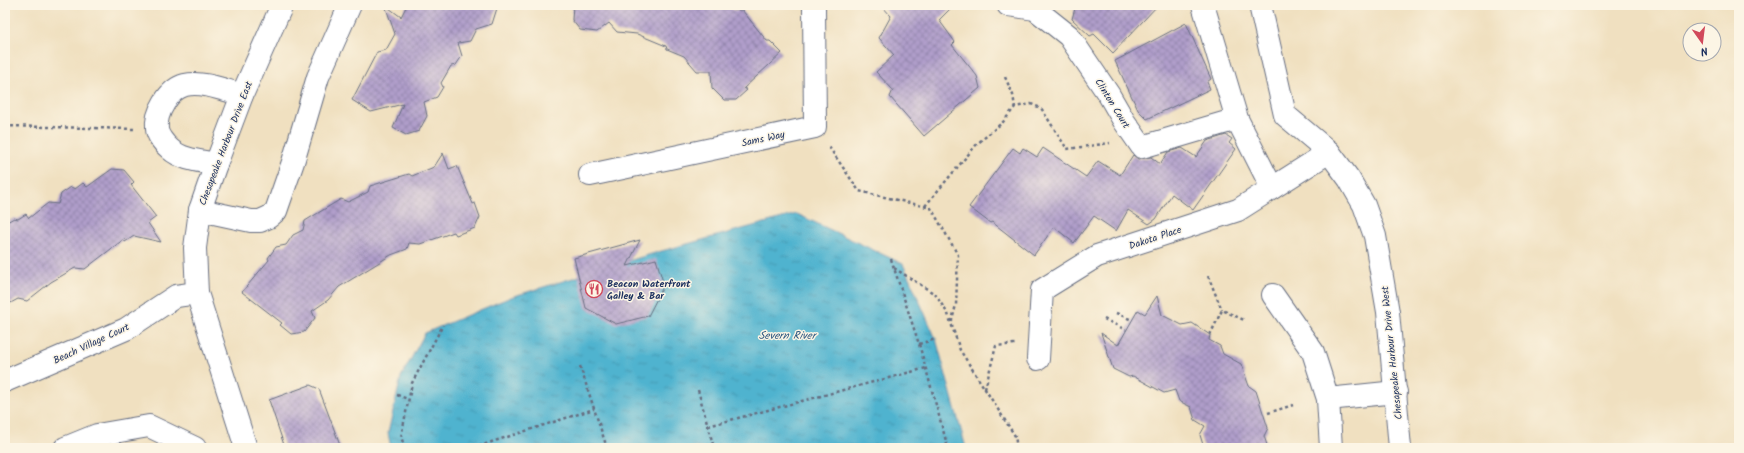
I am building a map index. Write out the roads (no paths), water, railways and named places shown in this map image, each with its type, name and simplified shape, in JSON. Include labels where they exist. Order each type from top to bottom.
[{"type":"street","name":"Chesapeake Harbour Drive East","points":[[246,448],[197,293],[195,248],[200,210],[216,164],[242,95],[282,5]]},
{"type":"street","points":[[200,210],[251,221],[260,221],[270,218],[276,211],[293,162],[318,76],[350,5]]},
{"type":"street","name":"Sams Way","points":[[590,175],[815,127],[814,5]]},
{"type":"street","name":"Clinton Court","points":[[1008,5],[1035,9],[1069,36],[1142,146],[1237,119]]},
{"type":"street","points":[[1203,5],[1237,119],[1272,188]]},
{"type":"street","points":[[1267,6],[1285,115],[1329,152]]},
{"type":"street","points":[[216,164],[186,158],[170,150],[156,129],[160,109],[171,92],[184,85],[200,84],[242,95]]},
{"type":"street","name":"Dakota Place","points":[[1039,351],[1042,290],[1097,256],[1238,210],[1329,152]]},
{"type":"street","name":"Chesapeake Harbour Drive West","points":[[1329,152],[1349,179],[1364,204],[1375,236],[1388,312],[1400,448]]},
{"type":"street","name":"Beach Village Court","points":[[5,381],[126,329],[176,296],[197,293]]},
{"type":"street","points":[[1273,295],[1313,352],[1328,399],[1331,448]]},
{"type":"street","points":[[1328,399],[1396,392]]},
{"type":"street","points":[[64,448],[97,435],[149,426],[195,448]]},
{"type":"water","name":"Severn River","points":[[797,214],[903,264],[936,339],[966,448],[391,448],[388,433],[401,377],[425,333],[511,297],[658,252]]},
{"type":"place","name":"Beacon Waterfront Galley & Bar","points":[[594,289]]}]
